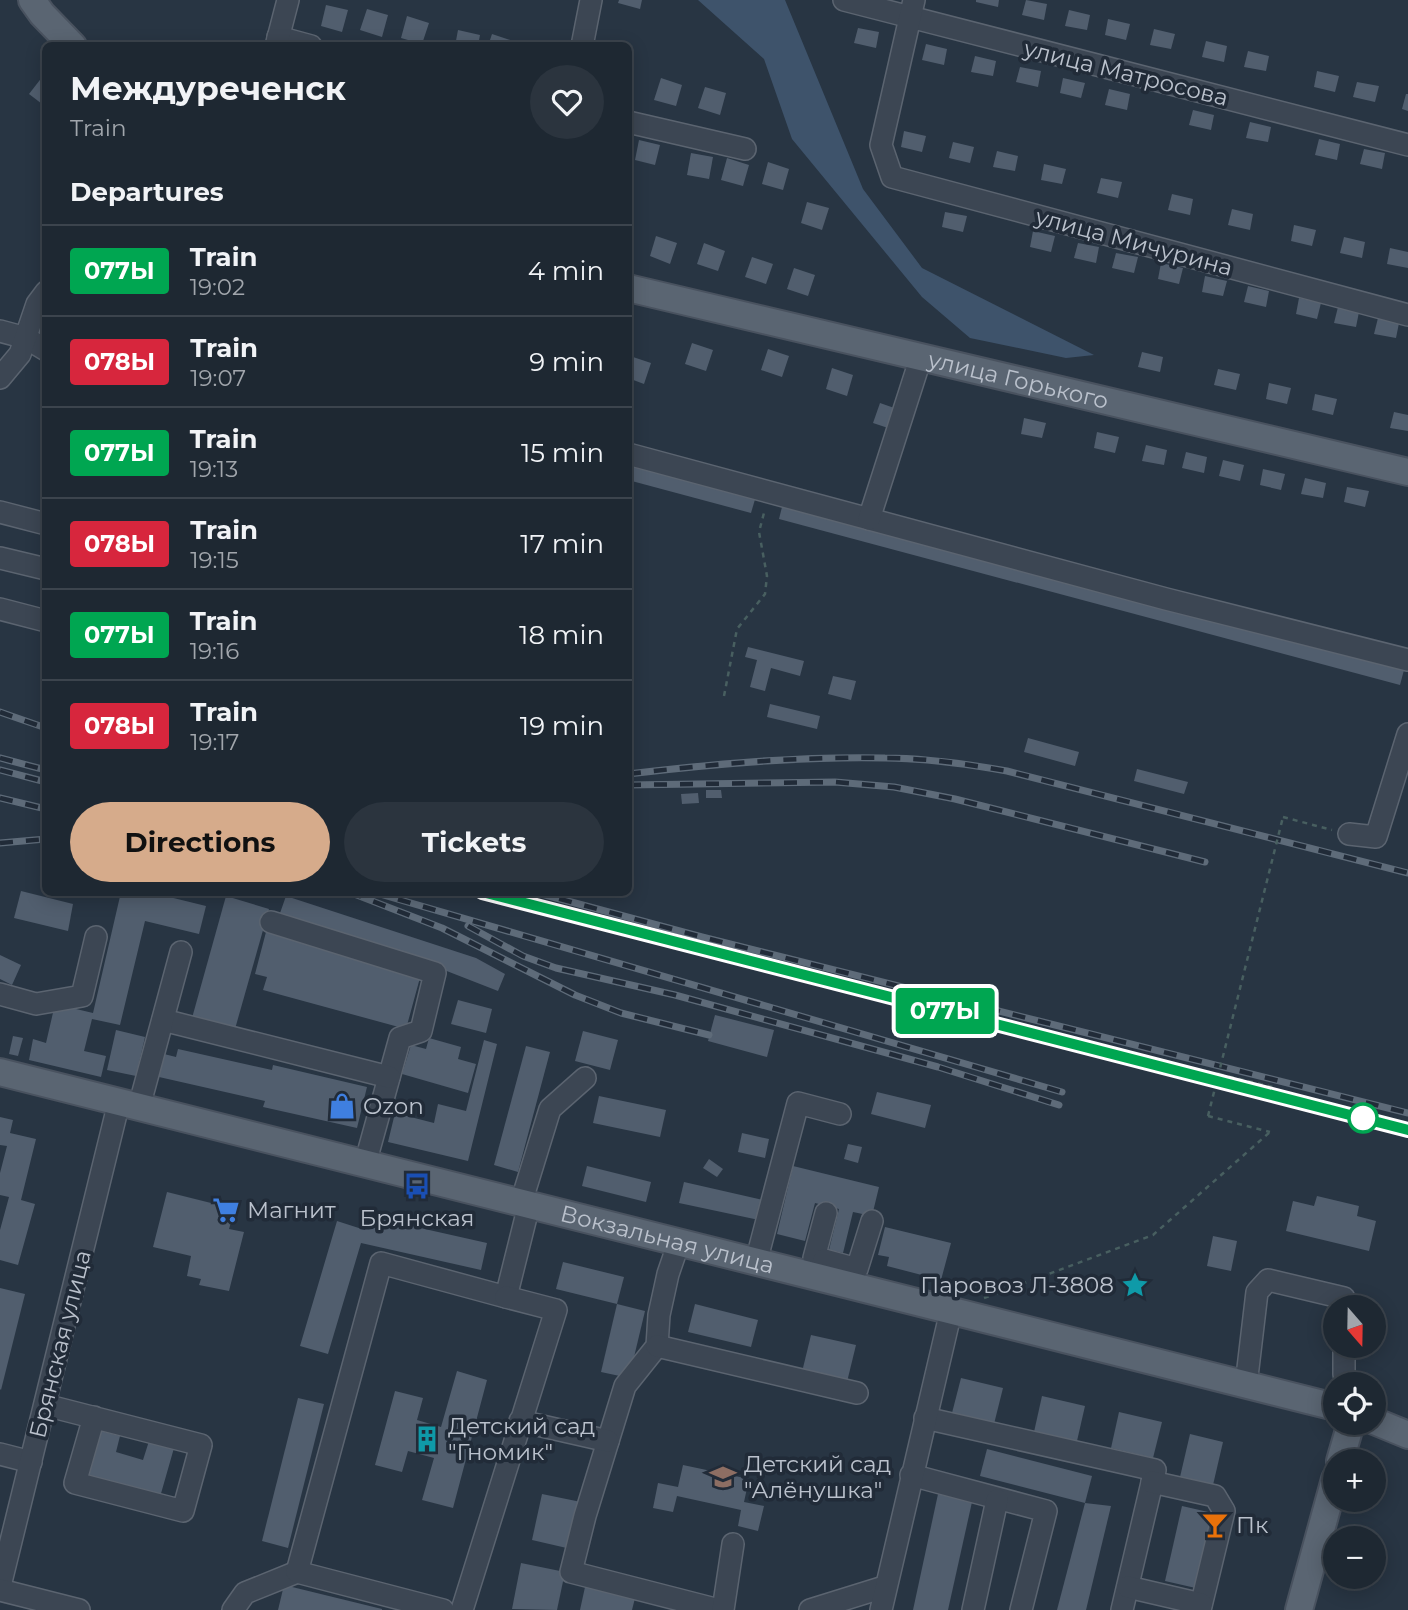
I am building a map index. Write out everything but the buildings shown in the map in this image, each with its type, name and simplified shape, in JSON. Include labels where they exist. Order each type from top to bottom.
[{"type":"main road","points":[[32,0],[69,42]]},
{"type":"main road","name":"улица Горького","points":[[632,289],[1408,472]]},
{"type":"main road","name":"Вокзальная улица","points":[[0,1072],[756,1262],[821,1269],[951,1311],[1323,1404]]},
{"type":"main road","points":[[1386,1426],[1408,1435]]},
{"type":"main road","points":[[1300,1610],[1326,1512]]},
{"type":"street","points":[[277,41],[288,0]]},
{"type":"street","points":[[583,42],[591,0]]},
{"type":"street","name":"улица Матросова","points":[[844,0],[912,9],[1408,145]]},
{"type":"street","name":"улица Мичурина","points":[[912,9],[881,145],[892,177],[1408,315]]},
{"type":"street","points":[[632,123],[744,149]]},
{"type":"street","points":[[0,379],[20,354],[37,304],[42,297]]},
{"type":"street","points":[[0,331],[26,338],[42,348]]},
{"type":"street","points":[[869,519],[921,357]]},
{"type":"street","points":[[632,455],[1152,595],[1408,660]]},
{"type":"street","points":[[0,512],[42,523]]},
{"type":"street","points":[[0,558],[42,568]]},
{"type":"street","points":[[0,608],[42,620]]},
{"type":"street","points":[[1349,834],[1376,837],[1408,734]]},
{"type":"street","points":[[271,922],[435,973],[421,1031],[400,1038],[365,1164]]},
{"type":"street","points":[[0,994],[36,1004],[82,996],[96,937]]},
{"type":"street","name":"Брянская улица","points":[[0,1588],[45,1405],[129,1105],[163,1020],[181,952]]},
{"type":"street","points":[[163,1020],[389,1077]]},
{"type":"street","points":[[506,1297],[525,1204],[550,1109],[585,1077]]},
{"type":"street","points":[[756,1262],[798,1103],[839,1114]]},
{"type":"street","points":[[826,1213],[814,1258],[821,1269],[857,1269],[872,1221]]},
{"type":"street","points":[[678,1242],[659,1315],[657,1346],[625,1386],[571,1572],[721,1610],[733,1544]]},
{"type":"street","points":[[298,1572],[382,1263],[556,1310],[462,1610]]},
{"type":"street","points":[[1246,1385],[1257,1292],[1268,1280],[1331,1295]]},
{"type":"street","points":[[881,1610],[884,1587],[951,1311]]},
{"type":"street","points":[[657,1346],[858,1393]]},
{"type":"street","points":[[45,1405],[94,1417],[201,1445],[183,1511],[75,1483],[94,1417]]},
{"type":"street","points":[[925,1418],[1155,1469],[1122,1610]]},
{"type":"street","points":[[520,1421],[608,1441]]},
{"type":"street","points":[[0,1454],[31,1462]]},
{"type":"street","points":[[911,1475],[1046,1511],[1021,1610]]},
{"type":"street","points":[[1128,1587],[1201,1607],[1224,1511],[1215,1496],[1152,1482]]},
{"type":"street","points":[[973,1610],[997,1500]]},
{"type":"street","points":[[233,1610],[245,1593],[298,1572],[443,1610]]},
{"type":"street","points":[[810,1610],[884,1587]]},
{"type":"street","points":[[0,1588],[79,1610]]},
{"type":"path","points":[[724,696],[737,629],[765,594],[767,576],[760,532],[769,492]]},
{"type":"path","points":[[951,1311],[1153,1235],[1270,1132],[1208,1116],[1283,817],[1349,834]]},
{"type":"path","points":[[1219,1074],[1276,1088]]},
{"type":"water","points":[[698,0],[785,0],[863,189],[922,268],[1094,355],[1066,358],[970,338],[922,297],[792,139],[764,59]]},
{"type":"railway","points":[[0,712],[42,727]]},
{"type":"railway","points":[[0,758],[42,769]]},
{"type":"railway","points":[[632,774],[821,758],[931,760],[1007,771],[1408,873]]},
{"type":"railway","points":[[0,770],[42,781]]},
{"type":"railway","points":[[632,785],[835,782],[894,787],[955,799],[1205,862]]},
{"type":"railway","points":[[0,798],[42,808]]},
{"type":"railway","points":[[0,843],[42,839]]},
{"type":"railway","points":[[359,896],[442,928],[575,995],[621,1013],[709,1035]]},
{"type":"railway","points":[[387,896],[1062,1092]]},
{"type":"railway","points":[[498,896],[1408,1130]]},
{"type":"railway","points":[[549,896],[702,937],[1408,1113]]},
{"type":"railway","points":[[468,926],[523,956],[556,968],[675,995],[938,1067],[1059,1105]]},
{"type":"train","name":"077Ы","points":[[498,896],[1408,1130]]},
{"type":"place","name":"Ozon","points":[[342,1106]]},
{"type":"place","name":"Брянская","points":[[417,1186]]},
{"type":"place","name":"Магнит","points":[[226,1210]]},
{"type":"place","name":"Паровоз Л-3808","points":[[1135,1285]]},
{"type":"place","name":"Детский сад \"Гномик\"","points":[[427,1439]]},
{"type":"place","name":"Детский сад \"Алёнушка\"","points":[[723,1477]]},
{"type":"place","name":"Пк","points":[[1215,1525]]}]
